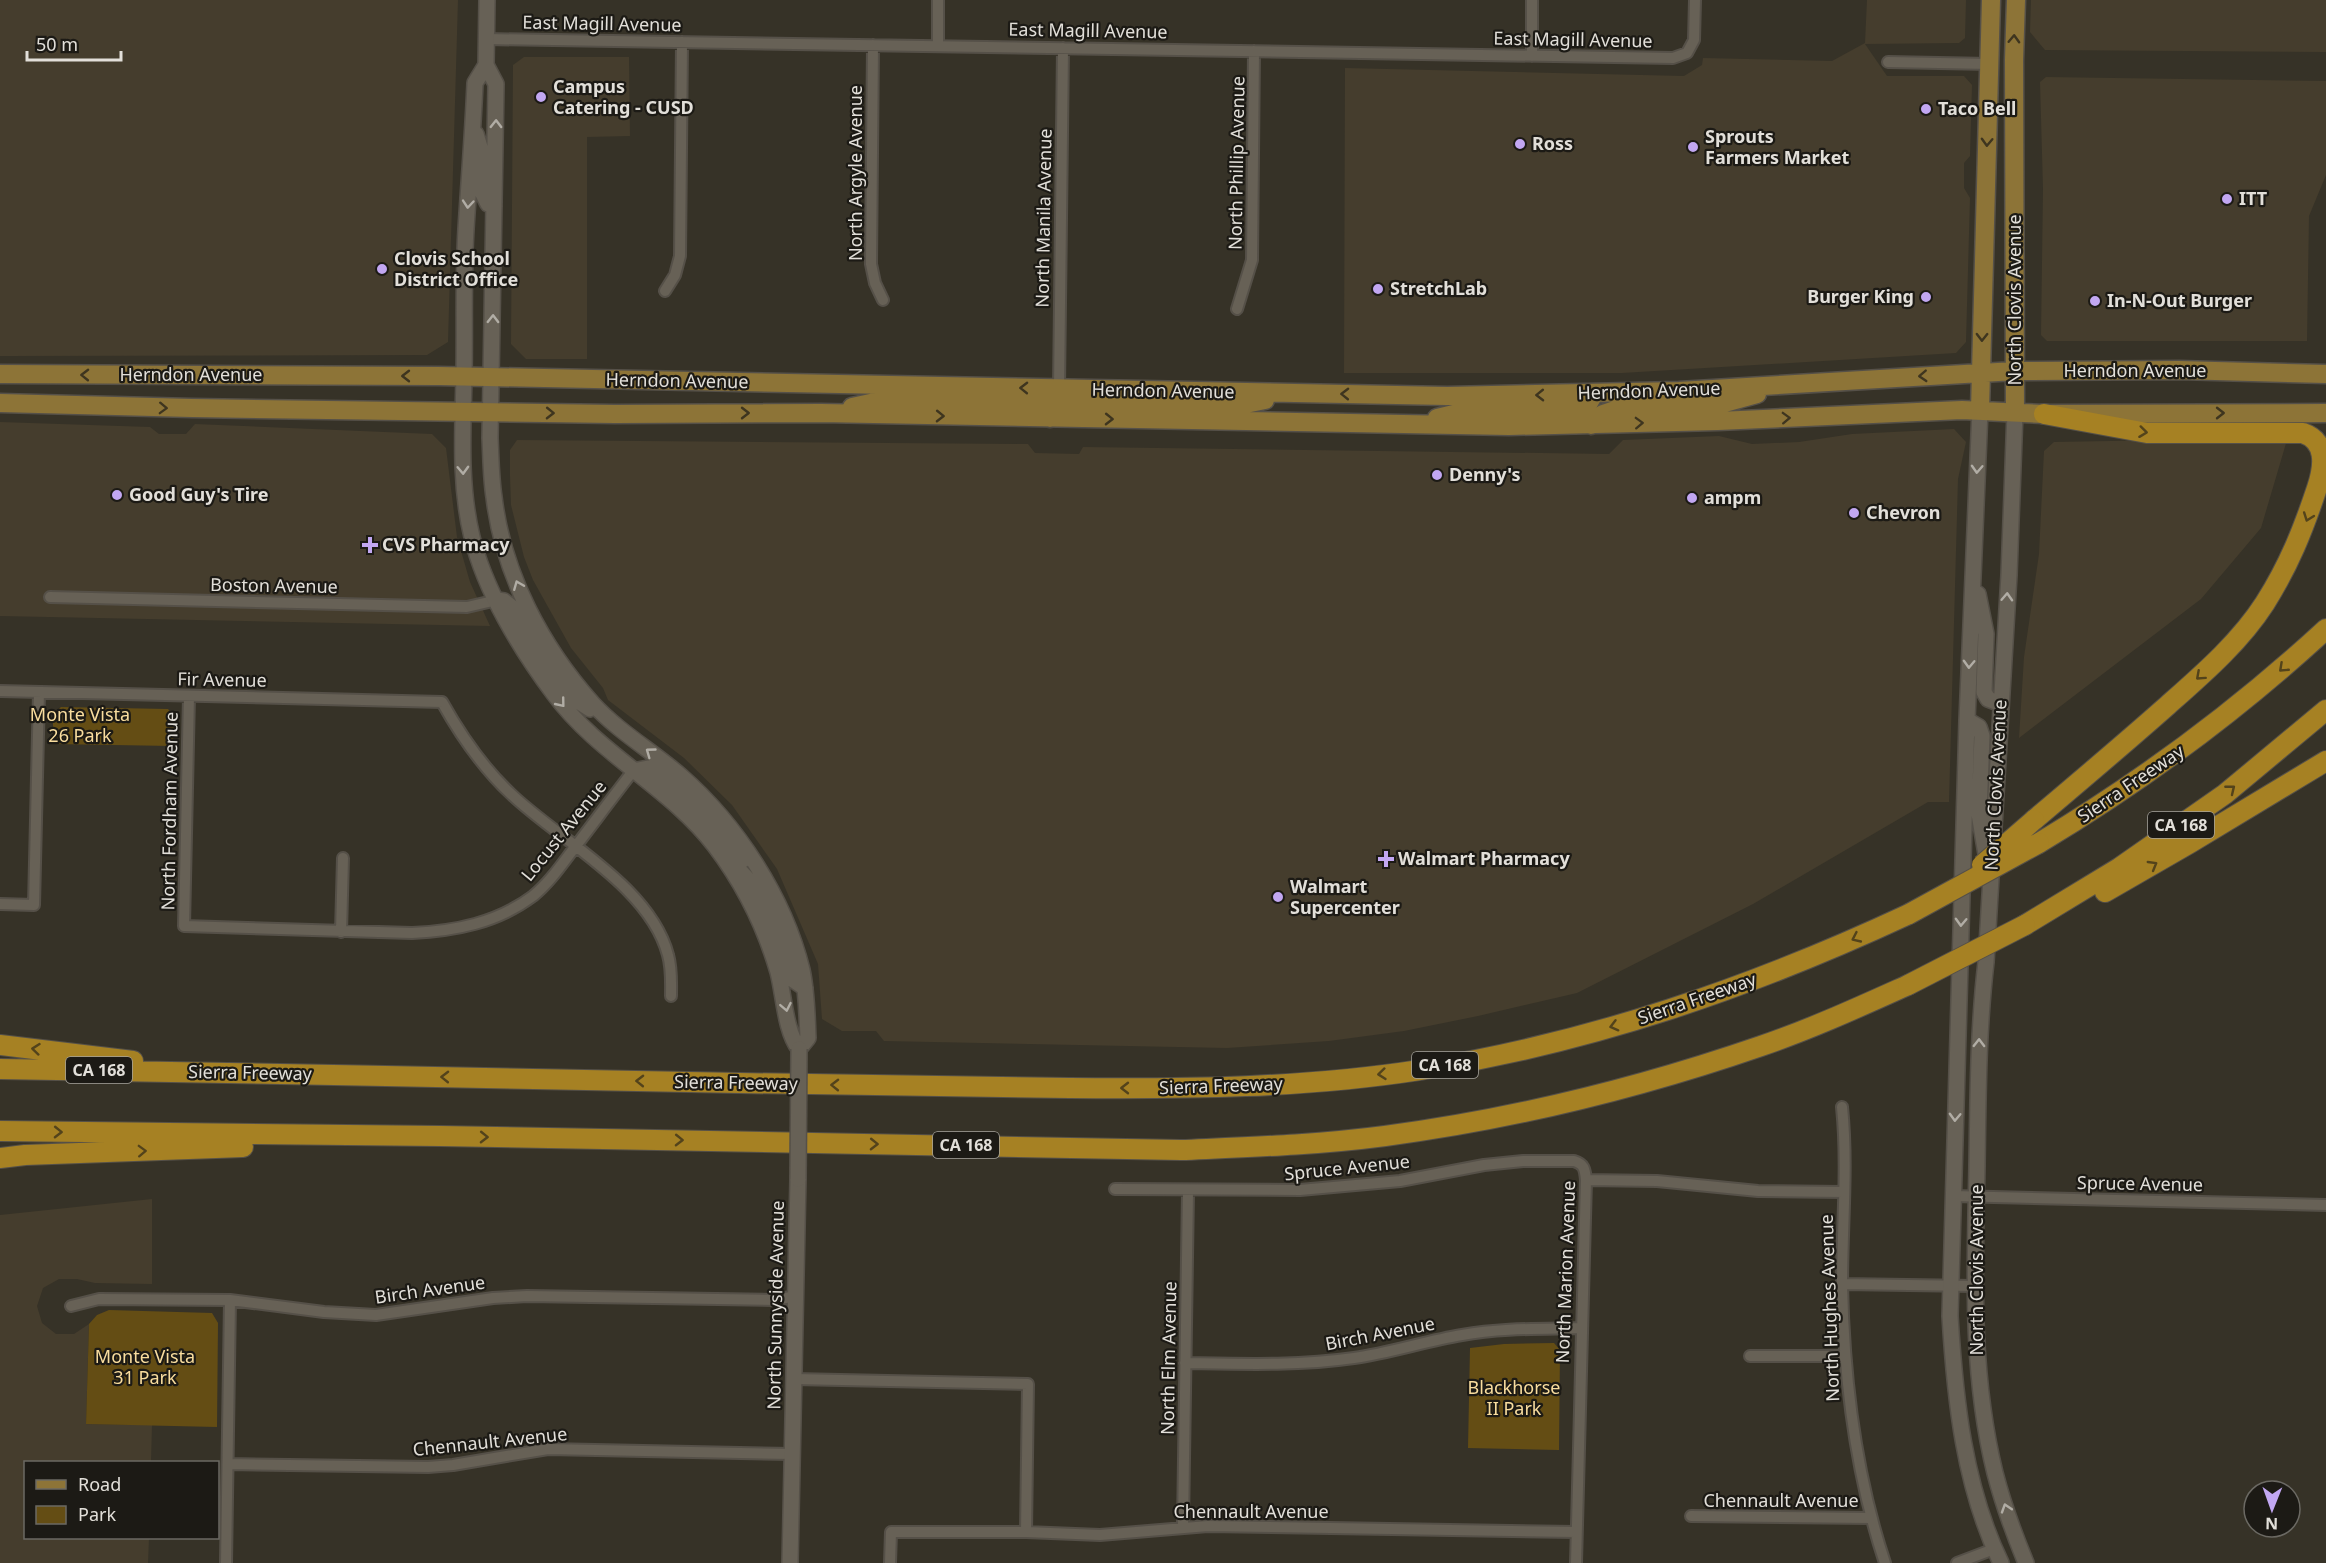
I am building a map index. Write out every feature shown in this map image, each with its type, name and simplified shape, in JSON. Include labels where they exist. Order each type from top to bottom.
[{"type":"highway","points":[[1952,891],[2210,667],[2264,605],[2293,556],[2319,483],[2325,452],[2313,436],[2302,433],[2147,433],[2044,414]]},
{"type":"highway","name":"Sierra Freeway","points":[[0,1069],[1197,1089],[1305,1083],[1416,1070],[1490,1057],[1646,1018],[1745,984],[1830,951],[1909,914],[2039,843],[2108,802],[2180,752],[2273,677],[2322,631]]},
{"type":"highway","name":"CA 168","points":[[0,1131],[440,1136],[1180,1150],[1282,1146],[1373,1137],[1498,1118],[1671,1075],[1832,1019],[1908,985],[2025,925],[2119,868],[2225,795],[2326,710]]},
{"type":"highway","points":[[2025,925],[2077,908],[2326,761]]},
{"type":"highway","points":[[0,1045],[105,1056],[198,1072]]},
{"type":"highway","points":[[0,1158],[440,1136]]},
{"type":"main road","name":"North Sunnyside Avenue","points":[[487,0],[486,65],[496,84],[490,438],[494,498],[502,538],[515,580],[534,621],[565,670],[615,726],[680,776],[702,797],[734,835],[766,883],[781,911],[792,940],[805,988],[808,1038],[799,1048]]},
{"type":"main road","name":"North Clovis Avenue","points":[[1991,0],[1982,373],[1967,720],[1950,1285],[1952,1351],[1971,1482],[2001,1563]]},
{"type":"main road","name":"North Clovis Avenue","points":[[2016,0],[2014,60],[2015,412],[2009,575],[1986,962],[1980,1014],[1974,1286],[1979,1386],[1986,1428],[1995,1472],[2026,1563]]},
{"type":"main road","points":[[1990,64],[2000,69],[2002,76],[2004,150],[2016,211]]},
{"type":"main road","name":"North Sunnyside Avenue","points":[[486,65],[475,83],[466,231],[464,479],[467,513],[479,560],[516,636],[554,694],[579,725],[676,806],[716,847],[752,905],[768,941],[782,988],[791,1038],[799,1048],[790,1563]]},
{"type":"main road","points":[[473,126],[483,157],[482,192],[488,204],[494,206]]},
{"type":"main road","name":"Herndon Avenue","points":[[3,374],[492,377],[1447,396],[1594,394],[2015,371],[2179,370],[2326,374]]},
{"type":"main road","points":[[1591,425],[1603,414],[1618,409],[1717,405],[1793,384]]},
{"type":"main road","points":[[821,413],[884,400],[1046,403],[1054,400],[1059,388]]},
{"type":"main road","points":[[1050,418],[1062,406],[1076,403],[1236,406],[1296,393]]},
{"type":"main road","points":[[1412,425],[1466,411],[1580,410],[1587,406],[1594,394]]},
{"type":"main road","name":"Herndon Avenue","points":[[0,403],[491,412],[821,413],[1412,425],[1591,425],[1980,410],[2044,414],[2326,412]]},
{"type":"main road","points":[[1973,570],[1986,634],[1984,692],[1988,699],[2001,704]]},
{"type":"main road","points":[[497,600],[504,601],[514,609],[551,670],[576,700],[615,726]]},
{"type":"main road","points":[[1967,720],[1978,727],[1982,736],[1979,814],[1991,878]]},
{"type":"main road","points":[[633,771],[648,768],[669,781],[766,883]]},
{"type":"main road","points":[[716,847],[753,885],[778,936],[792,979],[805,988]]},
{"type":"main road","points":[[1994,1549],[2006,1563]]},
{"type":"street","points":[[938,0],[938,45]]},
{"type":"street","points":[[1532,0],[1532,56]]},
{"type":"street","name":"East Magill Avenue","points":[[486,39],[1673,58],[1688,53],[1694,40],[1695,0]]},
{"type":"street","points":[[665,291],[675,275],[680,256],[682,42]]},
{"type":"street","name":"North Argyle Avenue","points":[[873,45],[871,264],[875,283],[883,300]]},
{"type":"street","name":"North Manila Avenue","points":[[1059,388],[1063,48]]},
{"type":"street","name":"North Phillip Avenue","points":[[1237,309],[1252,260],[1254,51]]},
{"type":"street","points":[[1888,62],[1990,64]]},
{"type":"street","name":"Boston Avenue","points":[[50,597],[467,607],[497,600]]},
{"type":"street","name":"Fir Avenue","points":[[0,691],[442,702],[475,754],[501,784],[526,807],[576,845]]},
{"type":"street","points":[[0,904],[34,905],[39,692]]},
{"type":"street","name":"North Fordham Avenue","points":[[184,926],[189,696]]},
{"type":"street","name":"Locust Avenue","points":[[184,926],[341,932],[441,931],[481,922],[504,914],[533,896],[551,879],[633,771]]},
{"type":"street","points":[[576,845],[636,899],[659,932],[668,955],[671,975],[670,996]]},
{"type":"street","points":[[341,932],[343,858]]},
{"type":"street","name":"North Hughes Avenue","points":[[1842,1107],[1845,1136],[1842,1284],[1850,1411],[1870,1518],[1885,1563]]},
{"type":"street","name":"Spruce Avenue","points":[[1115,1189],[1300,1190],[1400,1181],[1484,1165],[1523,1161],[1581,1163]]},
{"type":"street","name":"North Marion Avenue","points":[[1576,1563],[1586,1180],[1585,1168],[1581,1163]]},
{"type":"street","points":[[1586,1180],[1658,1180],[1758,1191],[1844,1192]]},
{"type":"street","name":"North Elm Avenue","points":[[1183,1526],[1188,1191]]},
{"type":"street","name":"Spruce Avenue","points":[[1953,1196],[2326,1204]]},
{"type":"street","points":[[1842,1284],[1974,1286]]},
{"type":"street","name":"Birch Avenue","points":[[71,1306],[99,1299],[231,1300],[376,1316],[493,1298],[527,1296],[775,1299],[796,1296]]},
{"type":"street","points":[[226,1563],[231,1300]]},
{"type":"street","name":"Birch Avenue","points":[[1185,1363],[1275,1365],[1316,1363],[1357,1358],[1463,1335],[1517,1329],[1581,1328]]},
{"type":"street","points":[[1750,1356],[1845,1356]]},
{"type":"street","points":[[794,1379],[1028,1384],[1026,1532]]},
{"type":"street","name":"Chennault Avenue","points":[[228,1464],[428,1467],[548,1449],[792,1454]]},
{"type":"street","name":"Chennault Avenue","points":[[1691,1516],[1870,1518]]},
{"type":"street","name":"Chennault Avenue","points":[[890,1563],[891,1532],[1100,1534],[1138,1533],[1183,1526],[1576,1532]]},
{"type":"street","points":[[1957,1563],[1994,1549]]},
{"type":"shaded area","points":[[0,0],[458,0],[448,342],[427,355],[0,356]]},
{"type":"shaded area","points":[[1867,0],[1966,0],[1965,38],[1959,43],[1865,44],[1887,76],[1964,76],[1972,85],[1970,156],[1964,163],[1964,188],[1970,198],[1966,342],[1956,353],[1622,373],[1344,373],[1345,68],[1684,76],[1702,65],[1703,58],[1832,61],[1865,43]]},
{"type":"shaded area","points":[[2031,0],[2326,0],[2326,52],[2045,50],[2030,32]]},
{"type":"shaded area","points":[[524,57],[629,57],[630,136],[587,137],[587,359],[526,359],[511,344],[513,65]]},
{"type":"shaded area","points":[[2046,77],[2326,81],[2326,175],[2309,216],[2307,341],[2047,341],[2041,335],[2043,189],[2040,82]]},
{"type":"shaded area","points":[[0,422],[150,427],[159,434],[186,434],[195,424],[432,434],[446,448],[457,537],[470,582],[490,626],[0,616]]},
{"type":"shaded area","points":[[1954,429],[1966,442],[1958,479],[1949,802],[1928,802],[1753,904],[1577,993],[1404,1031],[1329,1041],[1227,1048],[884,1041],[876,1031],[842,1031],[822,1019],[818,964],[777,869],[732,805],[684,758],[608,700],[603,688],[571,648],[533,580],[524,557],[511,505],[510,450],[517,440],[1028,444],[1035,453],[1079,454],[1083,447],[1609,454],[1623,440],[1719,436],[1752,444],[1799,442],[1852,434]]},
{"type":"shaded area","points":[[2279,438],[2287,440],[2261,528],[2201,599],[2019,738],[2024,657],[2039,554],[2044,451],[2054,442]]},
{"type":"shaded area","points":[[152,1199],[152,1284],[95,1283],[77,1279],[59,1279],[43,1288],[37,1306],[42,1323],[56,1334],[74,1334],[89,1324],[86,1424],[152,1425],[151,1461],[24,1461],[24,1539],[149,1539],[148,1563],[0,1563],[0,1215]]},
{"type":"green space","name":"Monte Vista 26 Park","points":[[61,707],[168,709],[174,716],[173,746],[53,744],[53,714]]},
{"type":"green space","name":"Monte Vista 31 Park","points":[[109,1310],[212,1313],[218,1323],[217,1427],[86,1424],[89,1324],[97,1315]]},
{"type":"green space","name":"Blackhorse II Park","points":[[1554,1343],[1560,1350],[1559,1450],[1468,1448],[1470,1348],[1504,1344]]},
{"type":"place","name":"Campus Catering - CUSD","points":[[541,97]]},
{"type":"place","name":"Taco Bell","points":[[1926,109]]},
{"type":"place","name":"Ross","points":[[1520,144]]},
{"type":"place","name":"Sprouts Farmers Market","points":[[1693,147]]},
{"type":"place","name":"ITT","points":[[2227,199]]},
{"type":"place","name":"Clovis School District Office","points":[[382,269]]},
{"type":"place","name":"StretchLab","points":[[1378,289]]},
{"type":"place","name":"Burger King","points":[[1926,297]]},
{"type":"place","name":"In-N-Out Burger","points":[[2095,301]]},
{"type":"place","name":"Denny's","points":[[1437,475]]},
{"type":"place","name":"Good Guy's Tire","points":[[117,495]]},
{"type":"place","name":"ampm","points":[[1692,498]]},
{"type":"place","name":"Chevron","points":[[1854,513]]},
{"type":"place","name":"CVS Pharmacy","points":[[370,545]]},
{"type":"place","name":"Walmart Pharmacy","points":[[1386,859]]},
{"type":"place","name":"Walmart Supercenter","points":[[1278,897]]}]
